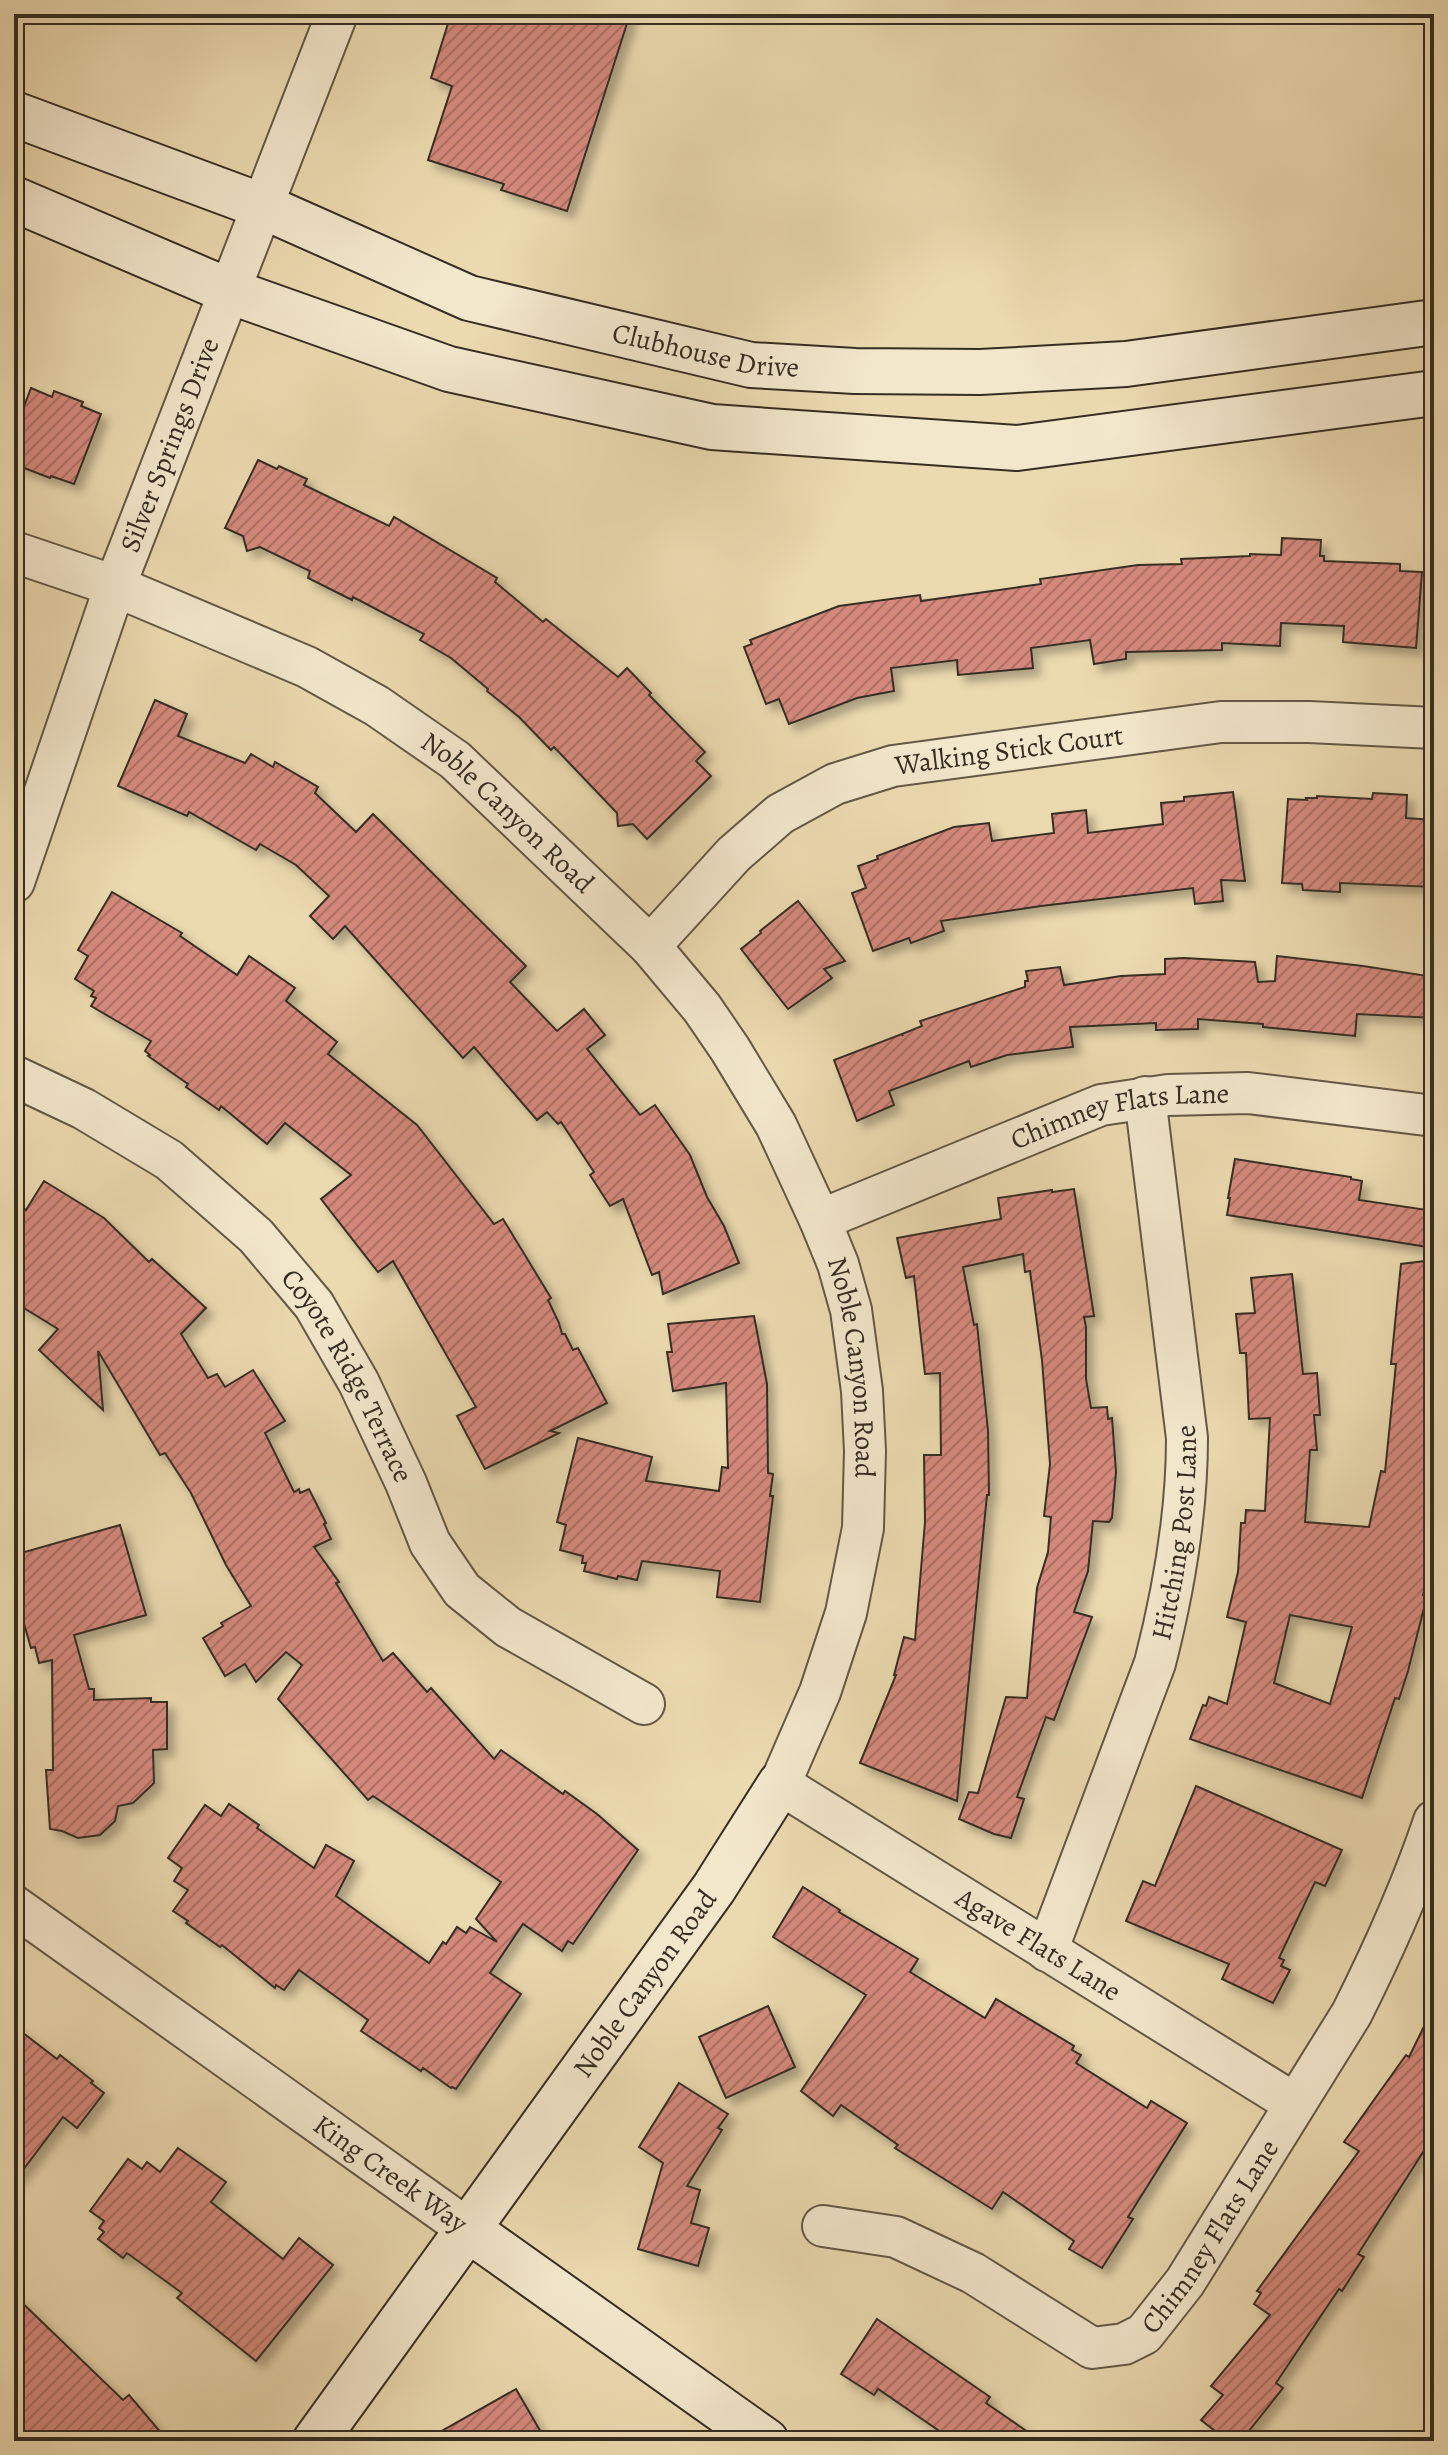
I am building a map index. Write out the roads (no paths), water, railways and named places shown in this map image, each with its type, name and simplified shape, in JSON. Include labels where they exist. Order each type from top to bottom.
[{"type":"street","name":"Silver Springs Drive","points":[[14,882],[115,586],[337,14]]},
{"type":"street","name":"Clubhouse Drive","points":[[14,114],[262,206],[469,298],[751,365],[855,371],[980,372],[1126,364],[1434,322]]},
{"type":"street","points":[[14,199],[229,291],[449,369],[712,427],[1017,448],[1434,393]]},
{"type":"street","name":"Noble Canyon Road","points":[[14,552],[115,586],[307,667],[377,706],[455,760],[650,946],[702,1008],[776,1125],[838,1264],[851,1310],[865,1451],[863,1528],[846,1613],[824,1679],[780,1784],[714,1888],[315,2441]]},
{"type":"street","name":"Walking Stick Court","points":[[650,946],[734,854],[780,814],[835,784],[893,766],[1221,722],[1309,722],[1434,728]]},
{"type":"street","name":"Coyote Ridge Terrace","points":[[14,1076],[84,1109],[169,1160],[256,1236],[314,1305],[359,1383],[430,1543],[462,1590],[508,1627],[644,1704]]},
{"type":"street","name":"Chimney Flats Lane","points":[[820,1220],[1101,1105],[1145,1097],[1248,1093],[1434,1116]]},
{"type":"street","name":"Hitching Post Lane","points":[[1047,1951],[1155,1663],[1175,1572],[1187,1487],[1187,1438],[1145,1097]]},
{"type":"street","name":"Agave Flats Lane","points":[[780,1784],[1295,2104]]},
{"type":"street","name":"Chimney Flats Lane","points":[[823,2226],[896,2237],[973,2273],[1092,2348],[1124,2344],[1144,2334],[1185,2282],[1352,2013],[1375,1969],[1434,1821]]},
{"type":"street","name":"King Creek Way","points":[[14,1906],[766,2441]]}]
